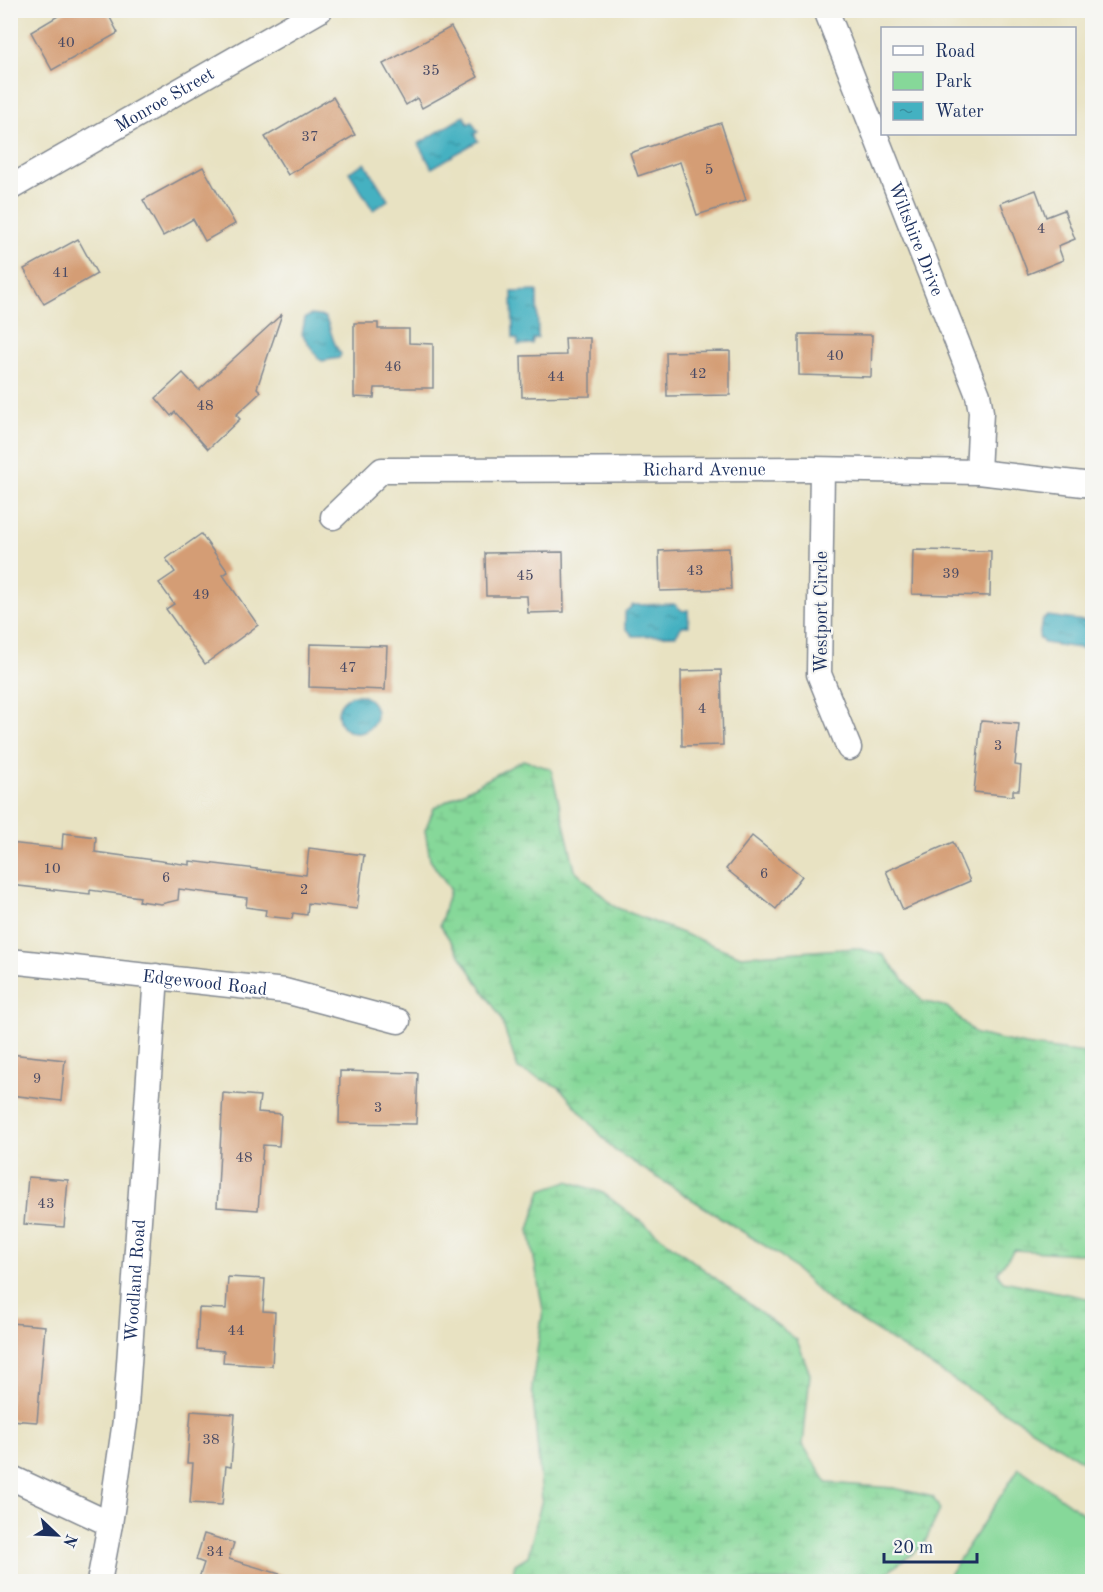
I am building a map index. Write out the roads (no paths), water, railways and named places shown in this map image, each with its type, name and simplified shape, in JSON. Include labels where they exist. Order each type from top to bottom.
[{"type":"street","name":"Monroe Street","points":[[10,188],[320,10]]},
{"type":"street","name":"Wiltshire Drive","points":[[826,10],[978,395],[981,412],[978,472]]},
{"type":"street","name":"Richard Avenue","points":[[333,517],[382,470],[978,472],[1092,485]]},
{"type":"street","name":"Westport Circle","points":[[822,470],[819,674],[849,748]]},
{"type":"street","name":"Edgewood Road","points":[[10,961],[285,990],[398,1021]]},
{"type":"street","name":"Woodland Road","points":[[99,1581],[125,1420],[156,976]]},
{"type":"street","points":[[10,1477],[110,1524]]},
{"type":"water","points":[[464,116],[468,124],[472,122],[478,132],[474,134],[478,141],[432,168],[418,144]]},
{"type":"water","points":[[365,163],[388,200],[373,210],[349,172]]},
{"type":"water","points":[[537,291],[538,338],[533,339],[532,344],[518,345],[518,339],[513,338],[512,292]]},
{"type":"water","points":[[311,315],[325,317],[335,345],[341,354],[339,358],[322,361],[302,334],[305,318]]},
{"type":"water","points":[[674,604],[683,611],[688,610],[689,626],[682,626],[676,635],[633,636],[625,627],[625,612],[633,605]]},
{"type":"water","points":[[1048,616],[1090,622],[1092,643],[1086,649],[1044,643],[1039,637],[1042,620]]},
{"type":"water","points":[[357,695],[371,700],[376,714],[371,728],[357,733],[343,728],[338,714],[343,700]]}]
